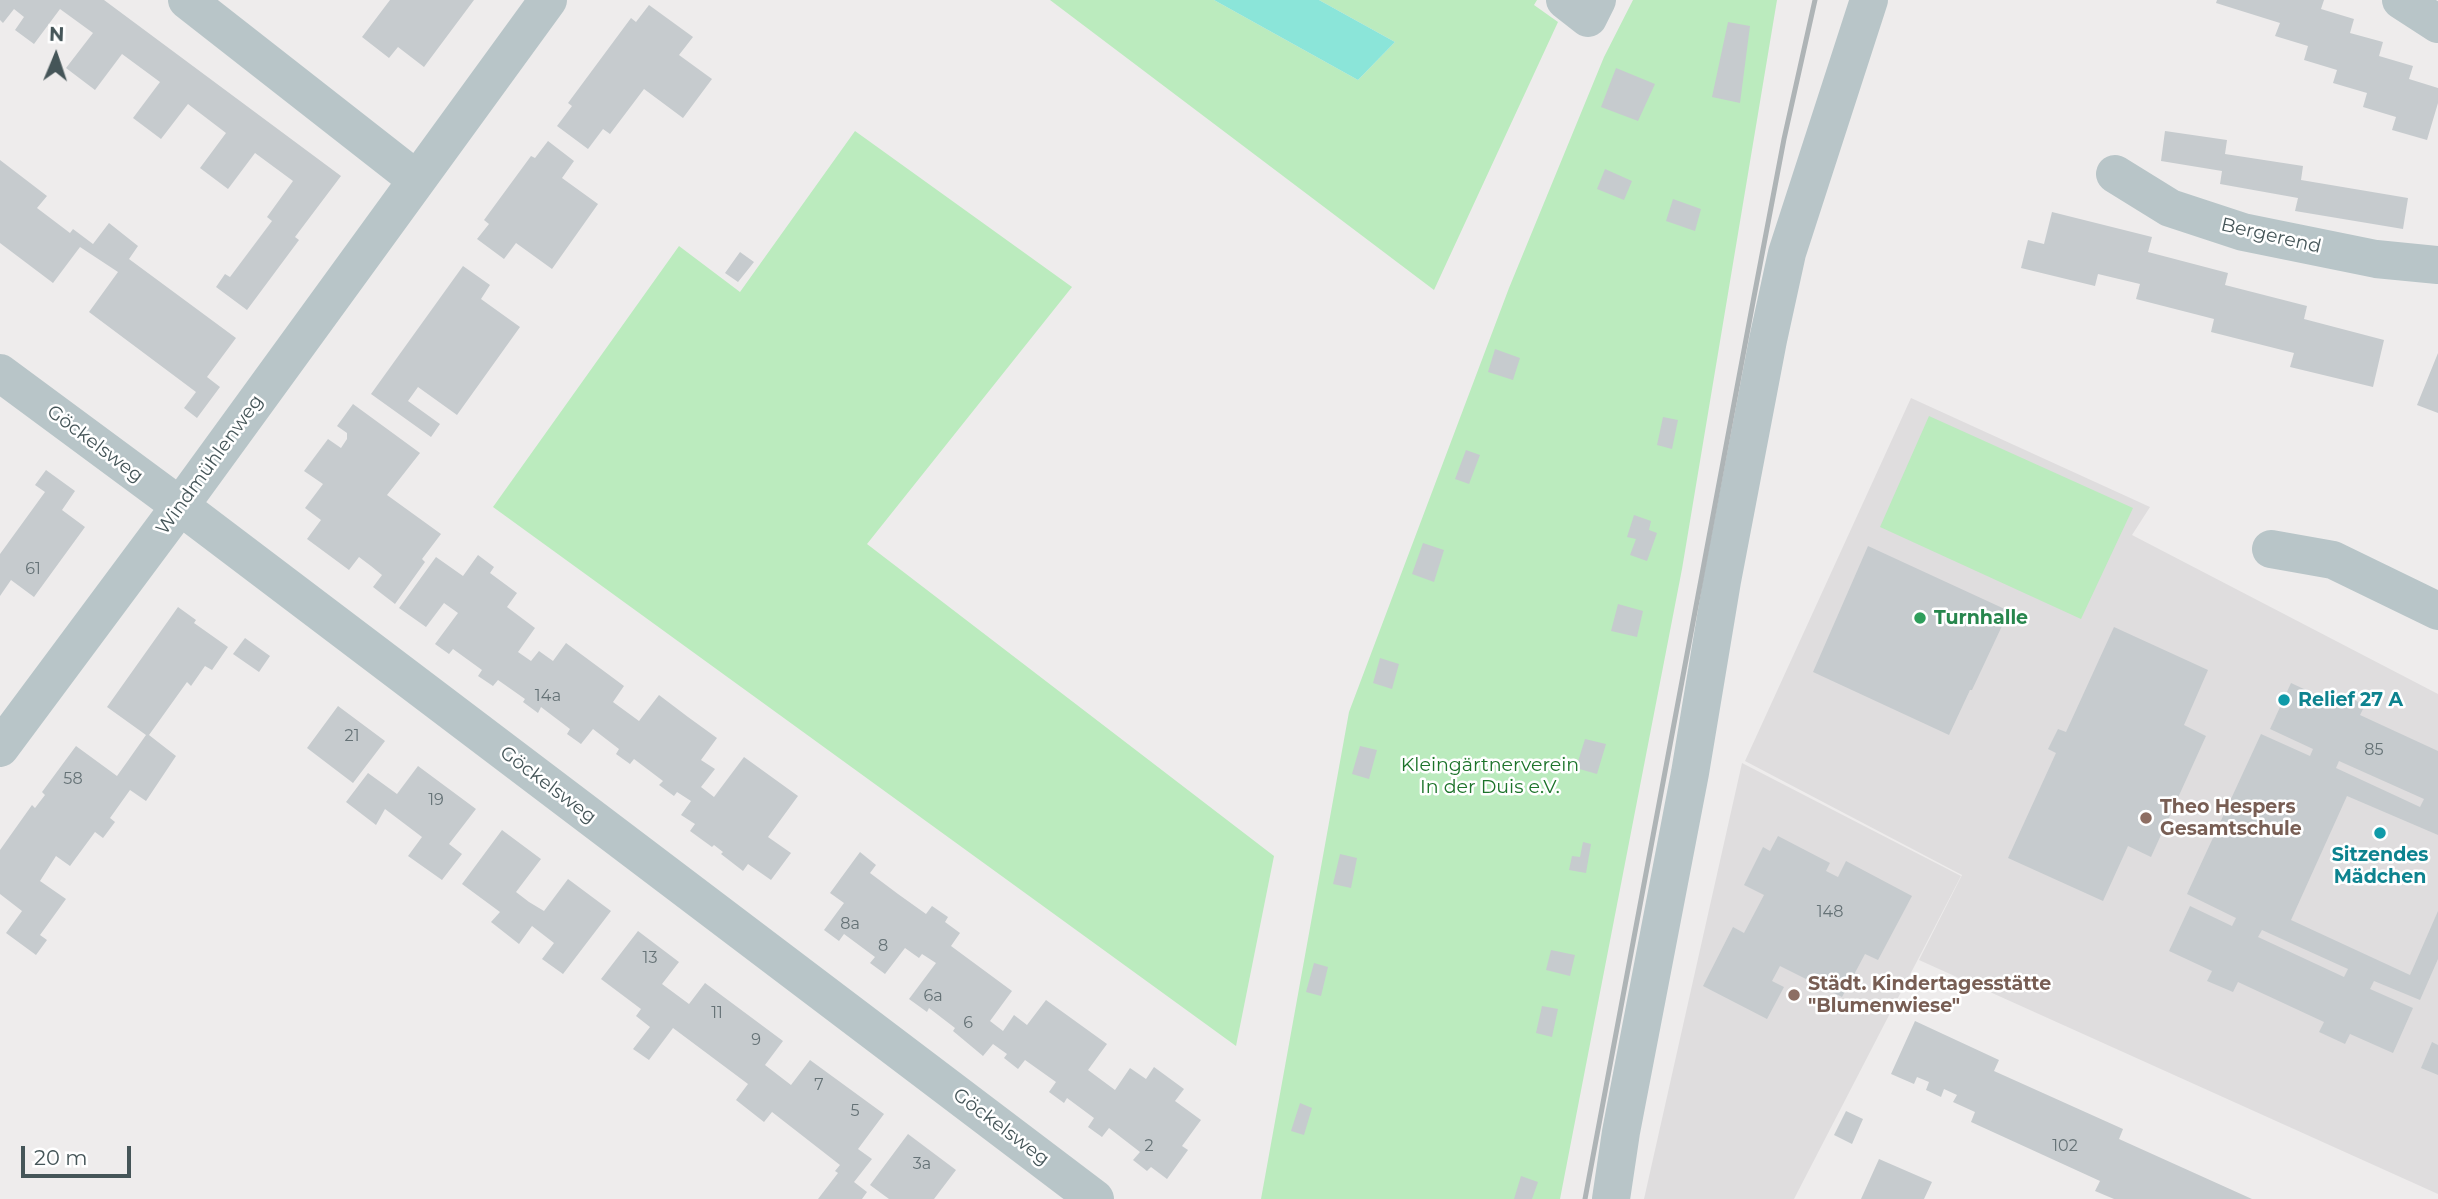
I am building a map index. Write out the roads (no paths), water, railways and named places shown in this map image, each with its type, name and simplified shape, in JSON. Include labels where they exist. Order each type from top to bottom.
[{"type":"street","points":[[187,0],[417,180]]},
{"type":"street","name":"Windmühlenweg","points":[[0,748],[180,506],[548,0]]},
{"type":"street","points":[[1565,0],[1588,18],[1597,0]]},
{"type":"street","points":[[1611,1199],[1621,1132],[1690,773],[1770,328],[1787,253],[1869,0]]},
{"type":"street","points":[[2401,0],[2438,24]]},
{"type":"street","name":"Bergerend","points":[[2115,174],[2170,208],[2243,232],[2376,258],[2438,265]]},
{"type":"street","name":"Göckelsweg","points":[[0,373],[180,506],[1095,1199]]},
{"type":"street","points":[[2271,549],[2333,560],[2438,611]]},
{"type":"water","points":[[1214,0],[1319,0],[1395,42],[1358,80]]},
{"type":"railway","points":[[1585,1199],[1784,139],[1815,0]]},
{"type":"place","name":"Turnhalle","points":[[1920,618]]},
{"type":"place","name":"Relief 27 A","points":[[2284,700]]},
{"type":"place","name":"Theo Hespers Gesamtschule","points":[[2146,818]]},
{"type":"place","name":"Sitzendes Mädchen","points":[[2380,833]]},
{"type":"place","name":"Städt. Kindertagesstätte \"Blumenwiese\"","points":[[1794,995]]},
{"type":"park label","name":"Kleingärtnerverein In der Duis e.V.","points":[[1490,776]]}]
